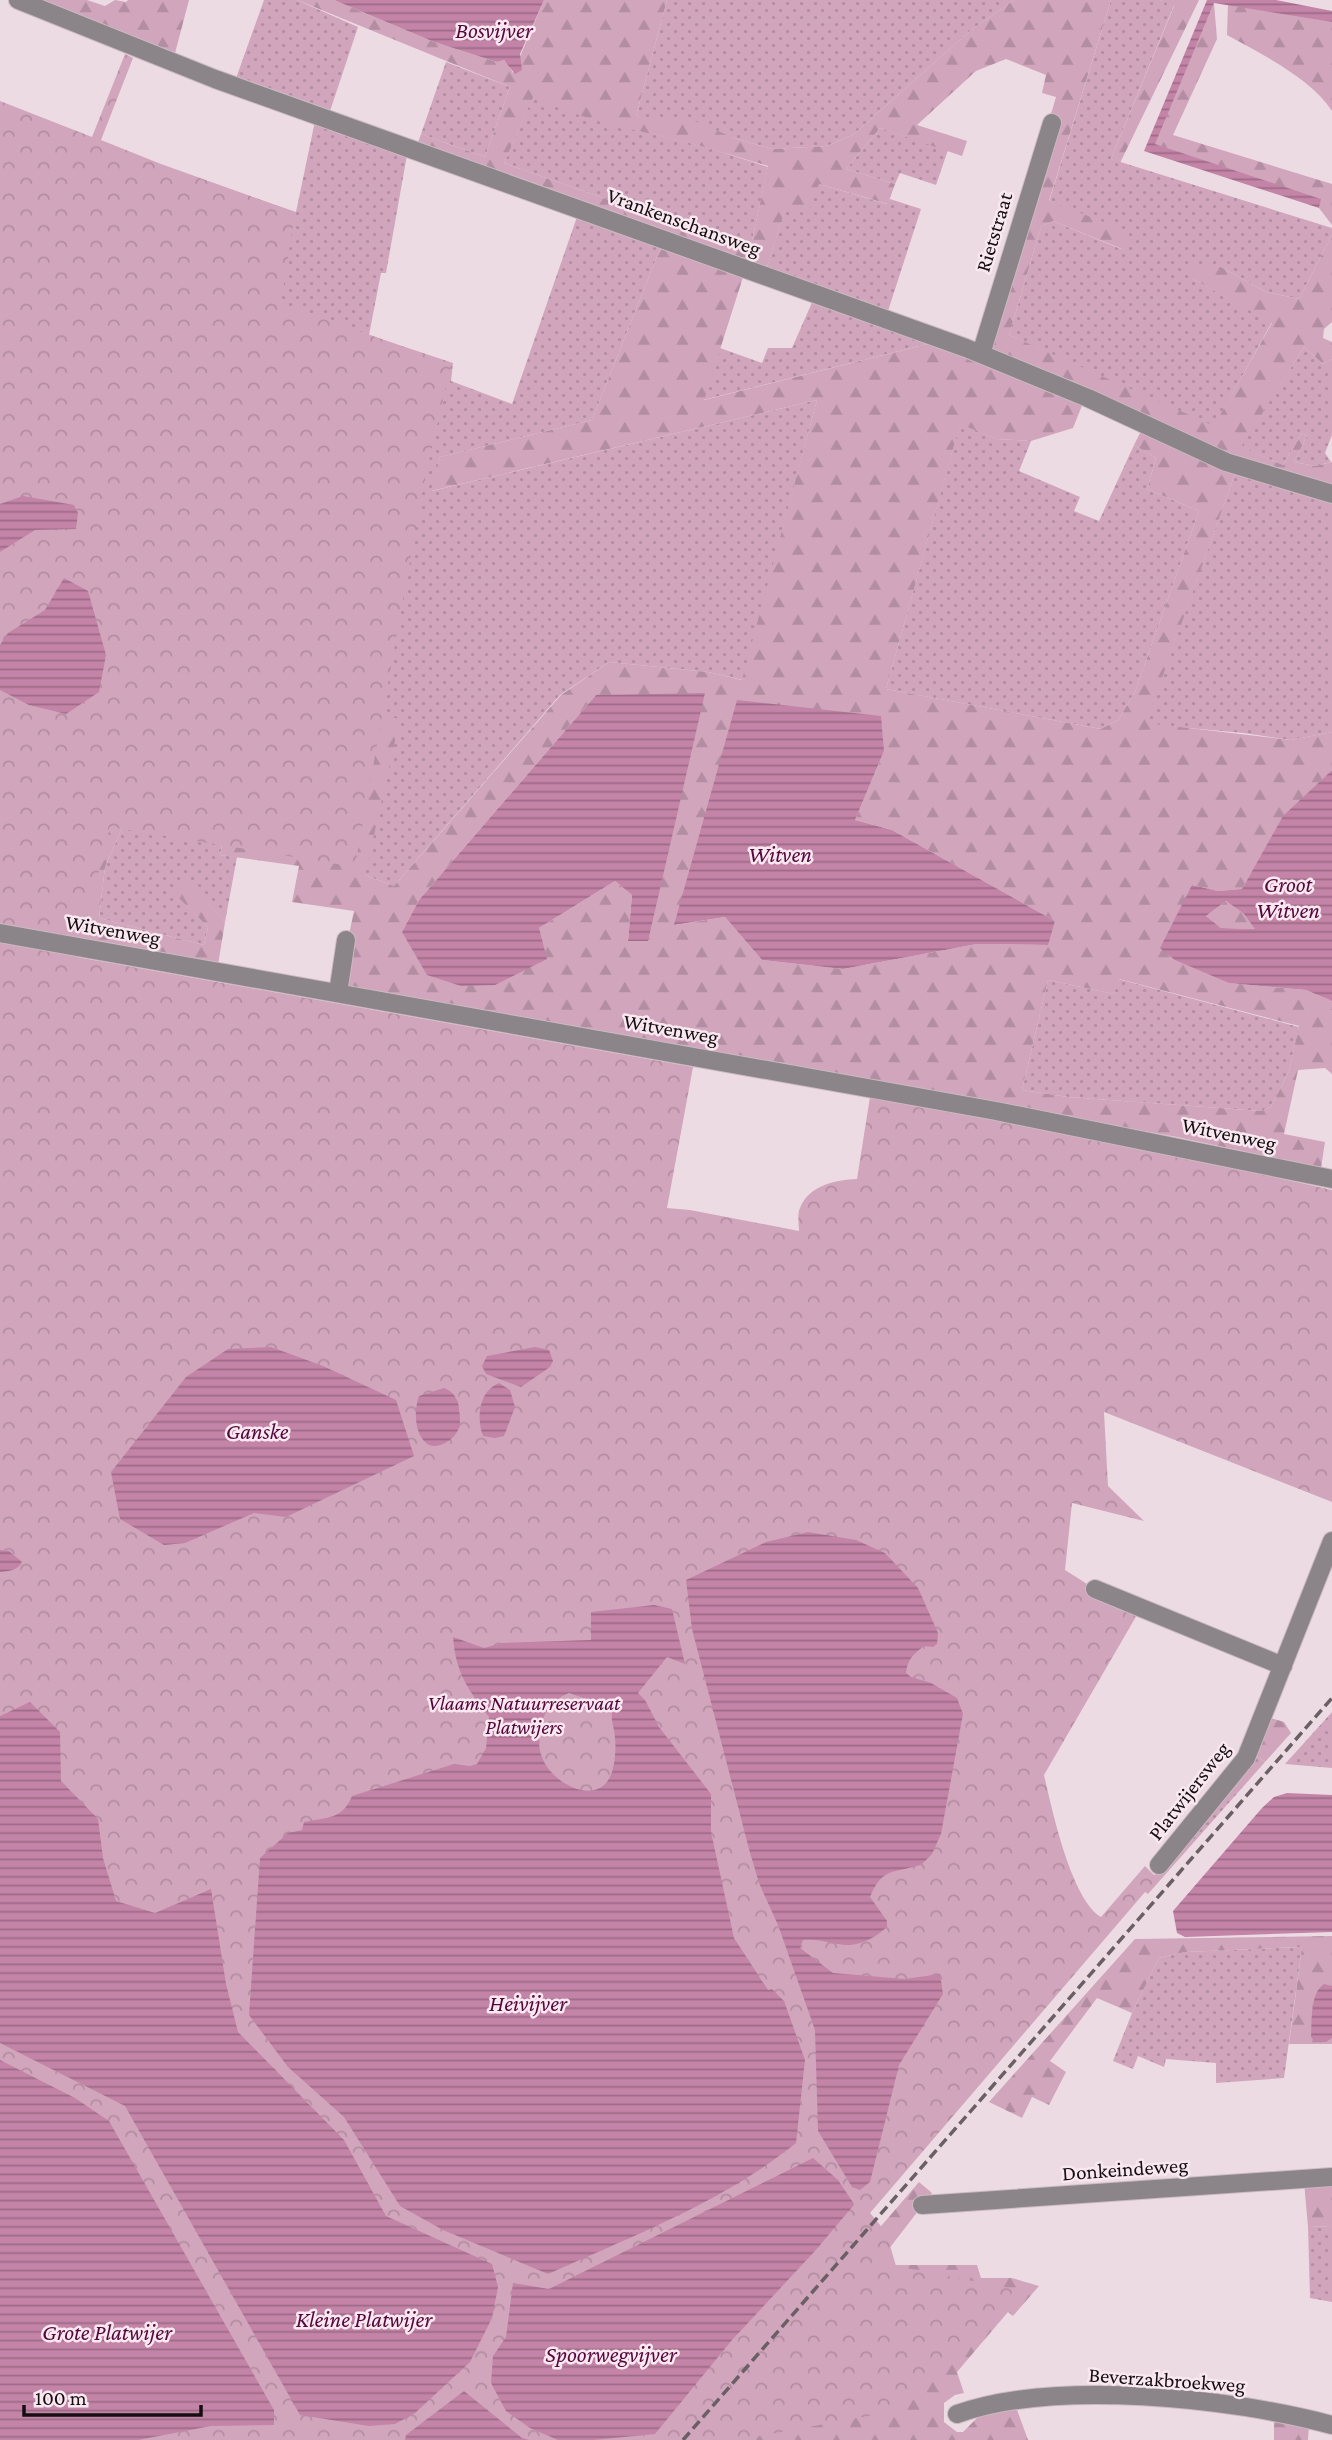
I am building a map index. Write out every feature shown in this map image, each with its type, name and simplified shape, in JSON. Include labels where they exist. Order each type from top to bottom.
[{"type":"street","name":"Vrankenschansweg","points":[[18,0],[215,79],[981,354],[1088,398],[1226,462],[1332,494]]},
{"type":"street","name":"Rietstraat","points":[[981,354],[1052,123]]},
{"type":"street","name":"Witvenweg","points":[[0,933],[1021,1116],[1332,1179]]},
{"type":"street","points":[[338,993],[346,940]]},
{"type":"street","name":"Platwijersweg","points":[[1159,1865],[1246,1758],[1332,1541]]},
{"type":"street","points":[[1095,1589],[1283,1666]]},
{"type":"street","name":"Donkeindeweg","points":[[922,2205],[1332,2177]]},
{"type":"street","name":"Beverzakbroekweg","points":[[957,2414],[980,2406],[1019,2400],[1086,2396],[1141,2397],[1258,2409],[1332,2425]]},
{"type":"green space","points":[[30,0],[87,0],[105,6],[115,0],[189,0],[174,57]]},
{"type":"green space","points":[[264,0],[297,0],[358,27],[329,114],[235,81]]},
{"type":"green space","points":[[297,0],[334,0],[434,42],[497,62],[503,60],[508,63],[513,73],[544,0],[667,0],[636,116],[697,122],[734,138],[772,149],[827,146],[854,134],[970,31],[1014,0],[1111,0],[1049,201],[1130,232],[1122,249],[1053,221],[1041,227],[1009,335],[1214,426],[1272,323],[1193,279],[1190,267],[1221,267],[1266,292],[1299,299],[1332,235],[1332,322],[1324,329],[1323,338],[1332,342],[1332,359],[1323,364],[1304,347],[1241,447],[1283,465],[1302,433],[1307,436],[1294,462],[1315,466],[1332,462],[1332,486],[1214,449],[988,349],[1018,227],[1056,97],[1042,93],[1046,75],[1006,59],[976,71],[917,125],[967,141],[962,156],[880,128],[846,169],[895,184],[888,204],[819,184],[807,214],[786,207],[767,267],[417,145],[421,134],[485,157],[510,87]],"holes":[[[534,95],[550,104],[602,122],[697,145],[768,166],[750,250],[504,163]]]},
{"type":"green space","points":[[667,0],[1014,0],[970,31],[854,134],[827,146],[772,149],[636,116]]},
{"type":"green space","points":[[1111,0],[1160,0],[1174,5],[1111,159],[1332,228],[1332,235],[1299,299],[1266,292],[1221,267],[1193,279],[1272,322],[1214,427],[1009,335],[1041,227],[1053,221],[1121,249],[1129,233],[1049,202]]},
{"type":"green space","points":[[1160,0],[1199,0],[1120,163],[1111,159],[1174,6]]},
{"type":"green space","points":[[1214,3],[1217,39],[1173,135],[1332,184],[1332,225],[1319,208],[1320,199],[1154,144]]},
{"type":"green space","points":[[1228,3],[1332,22],[1332,111],[1299,77],[1227,35]]},
{"type":"green space","name":"Vlaams Natuurreservaat Platwijers","points":[[125,54],[133,58],[101,140],[295,212],[281,303],[451,364],[424,483],[355,867],[110,827],[77,957],[693,1067],[667,1208],[799,1231],[799,1210],[810,1194],[824,1185],[857,1179],[870,1097],[1132,1145],[1332,1190],[1332,1502],[1104,1412],[1108,1486],[1144,1521],[1072,1503],[1065,1570],[1095,1589],[1141,1608],[1044,1775],[1064,1852],[1090,1907],[1101,1917],[1145,1866],[1157,1878],[870,2213],[886,2232],[896,2266],[1014,2289],[1001,2315],[901,2410],[738,2440],[0,2440],[0,101],[92,137]]},
{"type":"green space","points":[[446,62],[510,87],[485,157],[421,134]]},
{"type":"green space","points":[[534,94],[584,116],[697,145],[768,167],[750,250],[504,163]]},
{"type":"green space","points":[[315,121],[407,155],[386,273],[381,273],[369,335],[453,363],[451,381],[512,404],[578,214],[662,244],[592,420],[440,457],[432,491],[817,400],[743,680],[708,672],[609,662],[560,695],[394,886],[365,875],[238,681],[95,144],[296,212]]},
{"type":"green space","points":[[880,128],[948,150],[936,185],[900,173],[895,184],[846,169]]},
{"type":"green space","points":[[819,184],[887,204],[890,199],[921,209],[888,311],[767,267],[786,206]]},
{"type":"green space","points":[[662,244],[744,274],[704,400],[935,342],[1083,403],[1073,428],[1031,441],[997,439],[960,424],[886,689],[1101,729],[1118,720],[1135,692],[1199,511],[1147,489],[1156,458],[1134,445],[1142,429],[1236,471],[1146,723],[1291,740],[1332,732],[1332,770],[1283,817],[1242,889],[1218,891],[1192,885],[1229,983],[1306,990],[1332,1001],[1332,1074],[1325,1068],[1298,1070],[1284,1134],[1325,1142],[1321,1168],[1177,1137],[344,988],[340,977],[354,911],[292,902],[299,866],[220,855],[224,836],[123,826],[105,867],[99,918],[204,945],[208,927],[175,894],[187,881],[225,922],[218,965],[0,926],[103,847],[111,825],[238,681],[400,719],[365,875],[394,886],[561,695],[609,662],[708,672],[742,680],[817,400],[431,491],[440,457],[592,420]],"holes":[[[596,695],[648,941],[628,941],[632,895],[615,881],[539,928],[402,932],[419,900]],[[884,751],[855,820],[892,830],[1055,921],[1047,945],[977,944],[843,969],[762,960],[725,917],[675,925]],[[1119,979],[1299,1026],[1289,1071],[1271,1107],[1261,1111],[1068,1097],[1022,1090],[1048,980],[1114,994]]]},
{"type":"green space","points":[[814,298],[935,342],[703,400],[720,348],[762,363],[768,348],[792,348]]},
{"type":"green space","points":[[1304,347],[1323,364],[1332,359],[1332,435],[1325,453],[1331,462],[1315,466],[1294,462],[1307,436],[1302,433],[1283,465],[1240,447]]},
{"type":"green space","points":[[960,423],[997,439],[1031,441],[1019,471],[1080,497],[1074,511],[1099,521],[1134,445],[1156,458],[1147,489],[1199,511],[1135,692],[1118,720],[1101,729],[886,689]]},
{"type":"green space","points":[[1236,471],[1332,500],[1332,732],[1291,740],[1145,724]]},
{"type":"green space","points":[[123,826],[224,835],[220,855],[237,857],[225,922],[187,882],[176,894],[208,927],[204,945],[99,918],[105,867]]},
{"type":"green space","points":[[1226,901],[1244,914],[1256,929],[1221,928],[1206,916]]},
{"type":"green space","points":[[1118,979],[1299,1027],[1289,1071],[1271,1107],[1261,1111],[1068,1097],[1022,1090],[1048,980],[1114,994]]},
{"type":"green space","points":[[1332,1712],[1332,1768],[1285,1764]]},
{"type":"green space","points":[[1268,1717],[1284,1722],[1291,1733],[1265,1762],[1254,1754]]},
{"type":"green space","points":[[1254,1754],[1265,1762],[1148,1894],[1142,1890]]},
{"type":"green space","points":[[1332,1936],[1332,2044],[1289,2044],[1302,1947],[1185,1952],[1159,1958],[1132,2013],[1097,1998],[1050,2061],[1066,2072],[1049,2105],[1032,2097],[1022,2118],[989,2102],[1135,1939]]},
{"type":"green space","points":[[1302,1947],[1284,2078],[1216,2083],[1216,2063],[1166,2059],[1164,2067],[1138,2056],[1133,2069],[1113,2061],[1132,2013],[1159,1958],[1185,1952]]},
{"type":"green space","points":[[1332,2181],[1332,2226],[1308,2227],[1304,2182]]},
{"type":"green space","points":[[919,2182],[932,2193],[888,2250],[889,2265],[977,2265],[981,2278],[1012,2278],[1039,2286],[1013,2316],[1008,2312],[957,2372],[964,2393],[955,2395],[944,2403],[944,2422],[957,2432],[963,2432],[982,2413],[1016,2407],[1028,2440],[697,2440]]},
{"type":"green space","points":[[1332,2226],[1332,2302],[1310,2298],[1308,2227]]},
{"type":"green space","points":[[1274,2419],[1309,2425],[1308,2440],[1274,2440]]},
{"type":"water","name":"Bosvijver","points":[[334,0],[544,0],[520,54],[522,70],[515,74],[504,60],[497,62],[434,42]]},
{"type":"water","points":[[1207,0],[1276,0],[1332,11],[1332,22],[1214,3],[1155,144],[1321,199],[1319,208],[1144,151]]},
{"type":"water","points":[[23,496],[74,505],[78,513],[76,529],[35,530],[0,552],[0,504]]},
{"type":"water","points":[[64,578],[88,591],[106,655],[99,692],[66,714],[29,705],[0,690],[0,645],[8,633],[45,610]]},
{"type":"water","points":[[705,693],[648,941],[628,941],[632,895],[615,881],[539,928],[547,959],[495,985],[461,986],[427,975],[402,932],[419,900],[596,695]]},
{"type":"water","name":"Witven","points":[[737,700],[881,716],[884,751],[855,820],[892,830],[1055,921],[1048,945],[977,944],[843,969],[762,960],[725,917],[674,925]]},
{"type":"water","name":"Groot Witven","points":[[1332,770],[1332,1001],[1306,990],[1229,983],[1175,960],[1160,948],[1192,885],[1218,891],[1242,889],[1283,816]],"holes":[[[1226,901],[1244,914],[1255,929],[1221,928],[1206,916]]]},
{"type":"water","name":"Ganske","points":[[271,1347],[323,1366],[396,1400],[414,1456],[286,1517],[254,1513],[185,1543],[164,1545],[120,1519],[111,1472],[186,1377],[228,1349]]},
{"type":"water","points":[[535,1347],[549,1350],[553,1361],[550,1367],[521,1387],[486,1374],[482,1366],[487,1356]]},
{"type":"water","points":[[499,1383],[510,1390],[515,1407],[504,1436],[483,1436],[480,1413],[483,1398]]},
{"type":"water","points":[[444,1388],[457,1399],[460,1425],[456,1434],[448,1441],[430,1445],[422,1439],[417,1427],[417,1401],[419,1396]]},
{"type":"water","points":[[808,1532],[856,1540],[885,1553],[918,1588],[938,1633],[937,1644],[933,1647],[924,1646],[917,1652],[909,1661],[906,1673],[957,1698],[963,1714],[941,1834],[932,1854],[922,1864],[885,1875],[870,1897],[887,1921],[887,1927],[870,1939],[855,1944],[803,1940],[800,1948],[833,1973],[905,1979],[940,1974],[943,1994],[899,2065],[870,2182],[860,2190],[852,2187],[818,2131],[815,2030],[778,1925],[759,1883],[749,1849],[692,1629],[686,1580],[766,1542]]},
{"type":"water","points":[[0,1550],[9,1551],[22,1562],[15,1569],[0,1572]]},
{"type":"water","name":"Heivijver","points":[[654,1605],[672,1609],[685,1664],[667,1657],[638,1693],[645,1700],[659,1727],[711,1794],[711,1832],[734,1938],[768,1990],[772,1989],[784,2001],[805,2060],[796,2143],[768,2164],[708,2200],[548,2274],[443,2230],[400,2206],[344,2117],[288,2067],[249,2015],[260,1858],[288,1833],[302,1830],[304,1822],[327,1818],[344,1809],[352,1796],[454,1764],[477,1764],[486,1748],[489,1717],[464,1680],[453,1637],[484,1648],[502,1643],[591,1640],[591,1612]],"holes":[[[569,1693],[592,1701],[612,1714],[615,1749],[614,1764],[608,1781],[600,1788],[589,1791],[566,1784],[556,1777],[542,1757],[539,1740],[543,1718],[549,1707],[558,1699]]]},
{"type":"water","name":"Kleine Platwijer","points":[[30,1702],[60,1732],[61,1781],[98,1819],[103,1858],[116,1901],[155,1913],[211,1889],[226,1984],[238,2032],[344,2140],[386,2216],[492,2264],[498,2287],[492,2318],[470,2362],[415,2413],[395,2424],[369,2426],[300,2415],[125,2106],[0,2043],[0,1716]]},
{"type":"water","points":[[1287,1793],[1332,1795],[1332,1932],[1185,1937],[1177,1933],[1173,1911],[1262,1808],[1274,1797]]},
{"type":"water","points":[[1324,1984],[1332,1986],[1332,2038],[1326,2042],[1314,2041],[1311,2037],[1314,2001],[1319,1988]]},
{"type":"water","name":"Grote Platwijer","points":[[0,2060],[75,2098],[109,2121],[274,2410],[274,2425],[211,2426],[138,2440],[0,2440]]},
{"type":"water","name":"Spoorwegvijver","points":[[813,2158],[838,2180],[853,2206],[732,2340],[655,2434],[593,2440],[558,2440],[530,2428],[506,2411],[491,2383],[493,2356],[506,2337],[513,2283],[549,2289]]},
{"type":"water","points":[[464,2391],[522,2438],[529,2440],[405,2440],[406,2435]]},
{"type":"railway","points":[[683,2440],[1332,1698]]}]
